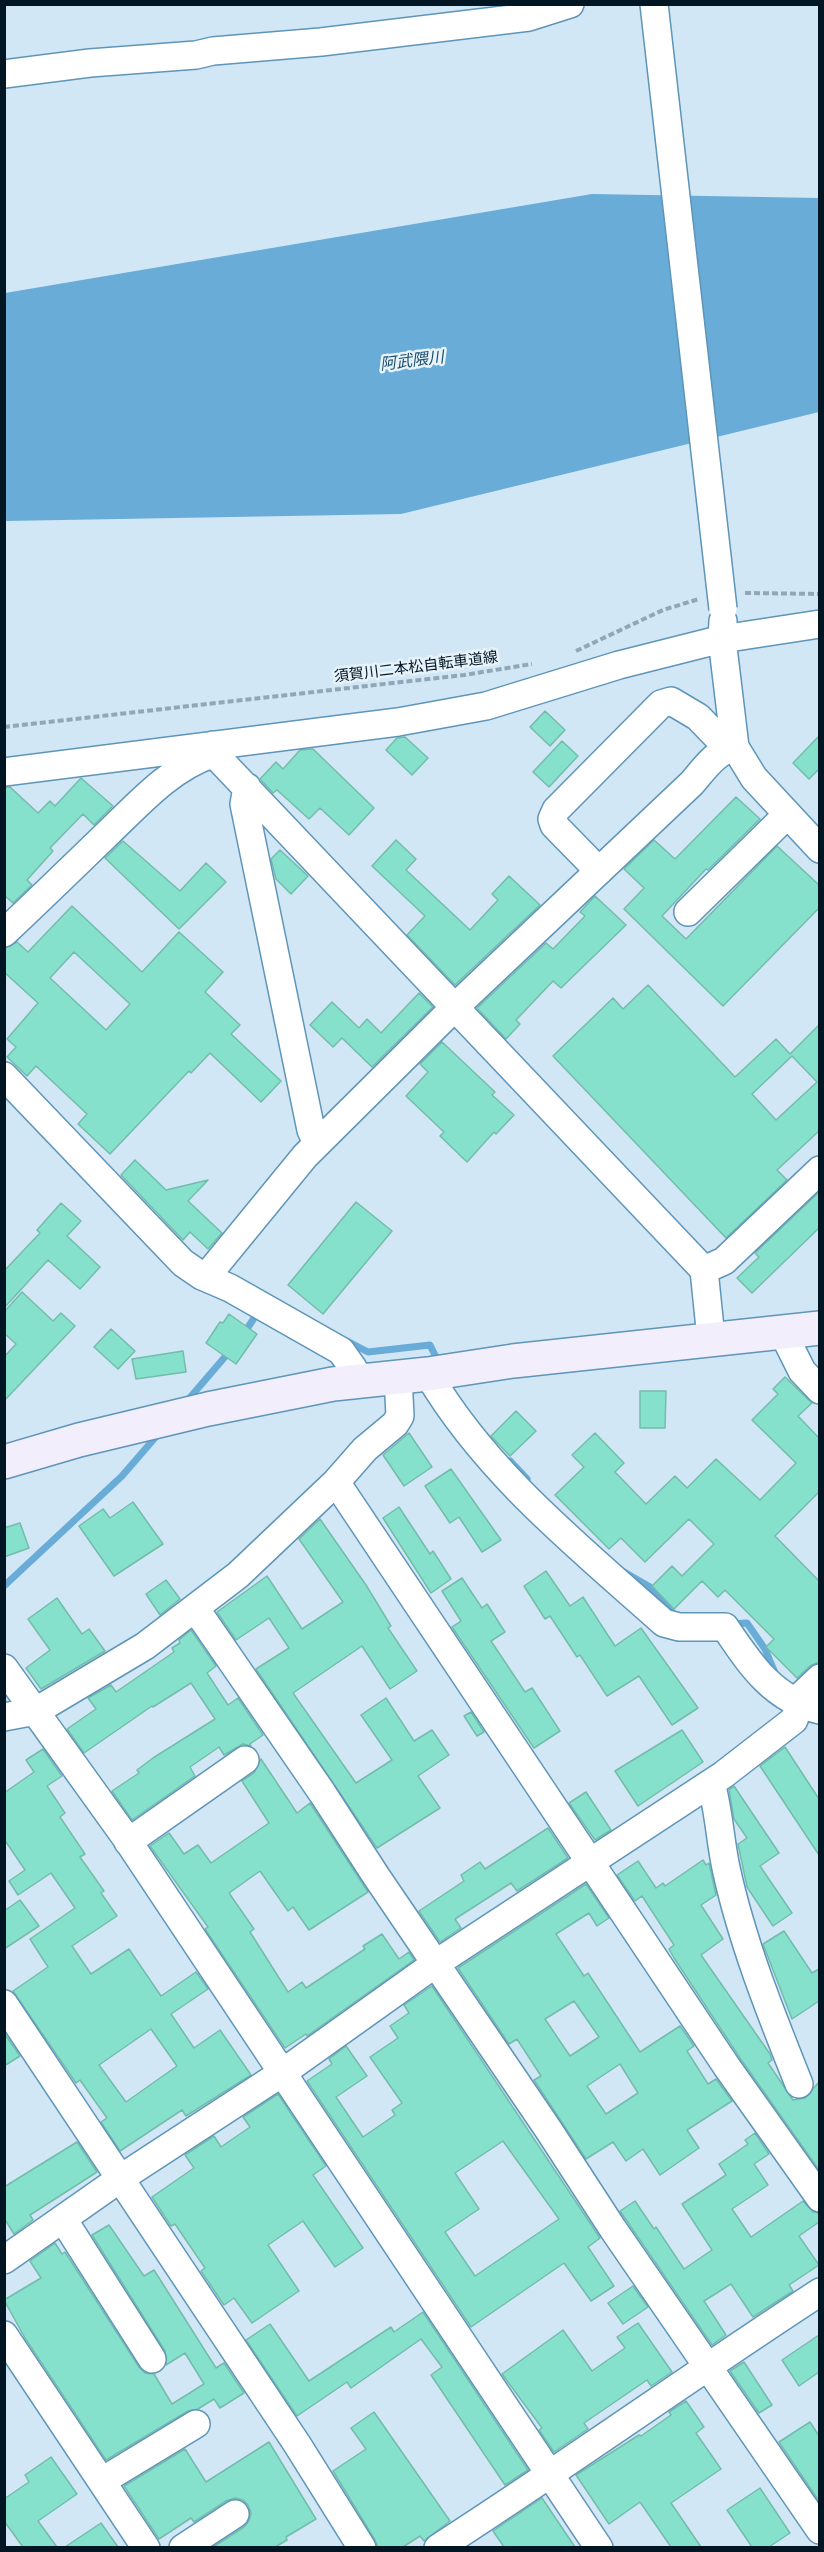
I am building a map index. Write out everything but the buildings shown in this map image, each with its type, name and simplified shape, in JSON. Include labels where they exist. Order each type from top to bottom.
[{"type":"street","points":[[4,74],[90,63],[321,42],[570,4]]},
{"type":"street","points":[[654,4],[721,600],[731,748]]},
{"type":"street","points":[[4,771],[214,748],[398,722],[486,706],[619,665],[722,639],[819,624]]},
{"type":"street","points":[[599,871],[554,825],[552,819],[556,810],[661,704],[671,701],[689,711],[731,748],[754,778],[819,849]]},
{"type":"street","points":[[214,748],[219,759],[704,1270],[711,1338]]},
{"type":"street","points":[[4,933],[150,792],[192,760],[214,748]]},
{"type":"street","points":[[206,1277],[287,1176],[317,1143],[454,1008],[692,783],[716,756],[731,748]]},
{"type":"street","points":[[247,787],[244,804],[311,1130],[317,1143]]},
{"type":"street","points":[[688,912],[787,815]]},
{"type":"street","points":[[4,1076],[183,1263],[341,1351],[353,1368],[356,1381]]},
{"type":"street","points":[[704,1270],[724,1261],[819,1170]]},
{"type":"street","points":[[4,1462],[79,1440],[208,1409],[356,1381],[711,1338],[819,1328]]},
{"type":"street","points":[[782,1331],[802,1371],[819,1390]]},
{"type":"street","points":[[4,1718],[36,1711],[145,1646],[238,1575],[336,1482],[365,1449],[389,1430],[400,1416],[413,1375]]},
{"type":"street","points":[[413,1375],[461,1424],[539,1511],[664,1623],[679,1627],[725,1627],[756,1673],[810,1708]]},
{"type":"street","points":[[336,1482],[727,2067],[819,2198]]},
{"type":"street","points":[[195,1608],[324,1794],[613,2229],[819,2530]]},
{"type":"street","points":[[4,1668],[128,1842],[599,2547]]},
{"type":"street","points":[[810,1708],[802,1695],[819,1678]]},
{"type":"street","points":[[4,2260],[121,2178],[282,2073],[435,1964],[711,1783],[810,1708]]},
{"type":"street","points":[[128,1842],[245,1760]]},
{"type":"street","points":[[711,1783],[735,1905],[750,1953],[799,2084]]},
{"type":"street","points":[[4,2004],[121,2178],[362,2547]]},
{"type":"street","points":[[63,2219],[152,2359]]},
{"type":"street","points":[[438,2547],[551,2475],[819,2292]]},
{"type":"street","points":[[4,2335],[146,2547]]},
{"type":"street","points":[[102,2481],[196,2424]]},
{"type":"street","points":[[183,2547],[235,2514]]},
{"type":"path","points":[[566,655],[663,610],[721,600],[819,594]]},
{"type":"path","name":"須賀川二本松自転車道線","points":[[4,727],[464,675],[537,663]]},
{"type":"water","name":"阿武隈川","points":[[592,194],[819,198],[819,412],[401,514],[5,521],[5,293]]},
{"type":"waterway","points":[[243,1335],[258,1312]]},
{"type":"waterway","points":[[347,1341],[368,1352],[430,1345],[439,1363]]},
{"type":"waterway","points":[[187,1401],[230,1351]]},
{"type":"waterway","points":[[4,1586],[122,1476],[160,1432]]},
{"type":"waterway","points":[[510,1461],[527,1479]]},
{"type":"waterway","points":[[624,1572],[650,1587],[678,1619]]},
{"type":"waterway","points":[[731,1624],[747,1623],[765,1649],[776,1675]]}]
